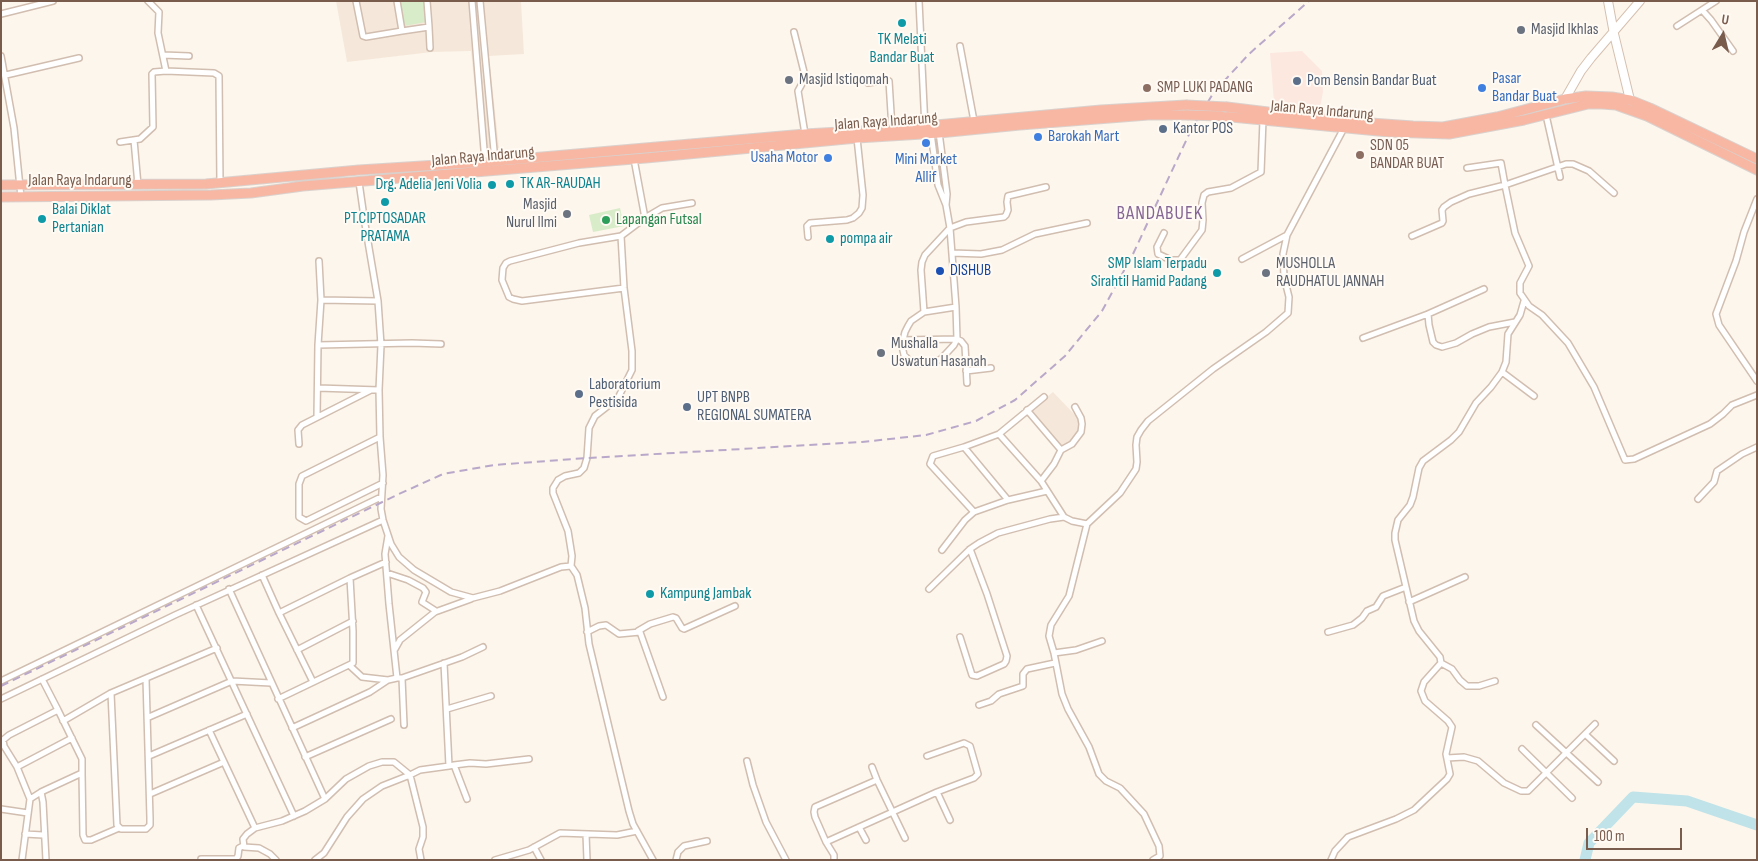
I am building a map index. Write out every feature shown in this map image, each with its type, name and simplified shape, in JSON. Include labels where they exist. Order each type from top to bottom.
[{"type":"highway","name":"Jalan Raya Indarung","points":[[1,185],[220,183],[805,134],[815,138],[857,138],[931,129],[1064,118],[1161,105],[1227,107],[1342,121],[1443,127],[1497,117],[1566,98],[1586,96],[1630,100],[1684,123],[1757,159]]},
{"type":"highway","name":"Jalan Raya Indarung","points":[[1,197],[251,193],[303,186],[646,158],[892,129],[931,129],[974,121],[1187,115],[1222,116],[1398,132],[1449,134],[1546,115],[1588,104],[1616,105],[1647,116],[1757,170]]},
{"type":"highway","points":[[1253,120],[1254,110]]},
{"type":"highway","points":[[644,148],[646,158]]},
{"type":"street","points":[[148,1],[159,12],[158,33],[166,71]]},
{"type":"street","points":[[356,1],[363,36],[429,27]]},
{"type":"street","points":[[397,1],[402,31]]},
{"type":"street","points":[[426,1],[430,48]]},
{"type":"street","points":[[472,1],[490,161]]},
{"type":"street","points":[[480,1],[490,161]]},
{"type":"street","points":[[919,1],[938,185],[946,205],[950,228],[956,307],[956,339],[954,345],[941,359],[923,364],[909,360],[904,355],[902,346],[911,321],[924,312],[956,307]]},
{"type":"street","points":[[1608,1],[1630,100]]},
{"type":"street","points":[[1566,98],[1581,71],[1640,1]]},
{"type":"street","points":[[1677,26],[1716,1]]},
{"type":"street","points":[[1,14],[49,2]]},
{"type":"street","points":[[1702,10],[1733,51]]},
{"type":"street","points":[[794,32],[804,77],[798,91],[805,134]]},
{"type":"street","points":[[960,46],[974,121]]},
{"type":"street","points":[[163,55],[189,56]]},
{"type":"street","points":[[1,56],[6,75],[14,128],[21,197]]},
{"type":"street","points":[[6,75],[79,58]]},
{"type":"street","points":[[120,142],[143,137],[154,126],[152,74],[154,72],[214,73],[219,76],[220,183]]},
{"type":"street","points":[[868,83],[887,80],[889,82],[892,129]]},
{"type":"street","points":[[1546,115],[1560,177]]},
{"type":"street","points":[[1164,233],[1157,246],[1158,254],[1171,260],[1180,260],[1202,230],[1202,203],[1204,195],[1208,192],[1231,188],[1261,172],[1263,120]]},
{"type":"street","points":[[1152,860],[1160,858],[1159,846],[1144,814],[1120,788],[1106,781],[1099,774],[1090,747],[1068,710],[1062,694],[1049,636],[1051,625],[1069,596],[1087,524],[1120,493],[1133,474],[1137,462],[1137,437],[1148,421],[1222,362],[1266,332],[1288,313],[1289,297],[1284,277],[1283,260],[1287,235],[1344,128]]},
{"type":"street","points":[[931,129],[947,194],[946,205]]},
{"type":"street","points":[[808,237],[807,226],[810,223],[847,220],[860,213],[863,195],[857,138]]},
{"type":"street","points":[[134,140],[138,185]]},
{"type":"street","points":[[634,159],[645,218]]},
{"type":"street","points":[[1467,168],[1501,163],[1515,233],[1528,266],[1520,286],[1520,293],[1524,301],[1542,316],[1568,343],[1594,386],[1623,456],[1627,460],[1634,460],[1710,424],[1732,405],[1757,395]]},
{"type":"street","points":[[1412,236],[1442,223],[1442,210],[1457,199],[1569,164],[1579,166],[1614,193]]},
{"type":"street","points":[[360,182],[378,301],[381,345],[379,390],[383,520],[399,557],[414,570],[451,592],[473,598]]},
{"type":"street","points":[[924,312],[922,262],[929,250],[950,228],[966,222],[1004,217],[1008,210],[1008,196],[1046,187]]},
{"type":"street","points":[[1757,199],[1716,314],[1719,324],[1757,381]]},
{"type":"street","points":[[624,288],[522,301],[509,297],[502,280],[503,268],[510,260],[579,243],[621,236],[662,208],[692,203]]},
{"type":"street","points":[[952,253],[981,254],[1002,250],[1036,234],[1087,223]]},
{"type":"street","points":[[1242,259],[1287,235]]},
{"type":"street","points":[[621,236],[624,288],[632,351],[632,370],[618,398],[595,416],[592,422],[588,436],[587,458],[584,468],[579,473],[565,476],[558,480],[553,488],[553,493],[568,532],[572,556],[571,566],[576,575],[585,608],[589,644],[623,791],[633,824],[653,860]]},
{"type":"street","points":[[318,416],[318,345],[321,300],[319,261]]},
{"type":"street","points":[[1363,338],[1428,314],[1484,289]]},
{"type":"street","points":[[321,300],[378,301]]},
{"type":"street","points":[[1495,681],[1479,686],[1467,686],[1452,669],[1441,663],[1439,654],[1416,626],[1409,602],[1395,533],[1398,520],[1410,505],[1419,468],[1426,457],[1442,448],[1455,436],[1476,403],[1492,387],[1502,372],[1506,362],[1508,334],[1520,315],[1524,301]]},
{"type":"street","points":[[1428,314],[1434,342],[1442,347],[1456,343],[1489,327],[1515,322]]},
{"type":"street","points":[[903,340],[956,339],[961,341],[964,346],[967,383]]},
{"type":"street","points":[[318,345],[441,344]]},
{"type":"street","points":[[966,370],[991,368]]},
{"type":"street","points":[[1502,372],[1534,396]]},
{"type":"street","points":[[318,388],[379,390]]},
{"type":"street","points":[[299,444],[299,428],[318,416],[371,390]]},
{"type":"street","points":[[974,512],[930,464],[933,456],[999,434],[1044,397]]},
{"type":"street","points":[[1041,481],[1062,450],[1072,444],[1081,432],[1081,418],[1075,407]]},
{"type":"street","points":[[1027,410],[1062,450]]},
{"type":"street","points":[[999,434],[1041,481],[1064,517],[1087,524]]},
{"type":"street","points":[[380,437],[302,476],[299,484],[299,517],[306,521],[383,484]]},
{"type":"street","points":[[964,447],[1008,500]]},
{"type":"street","points":[[1698,499],[1714,482],[1717,471],[1733,462],[1742,454],[1757,447]]},
{"type":"street","points":[[942,550],[965,520],[974,512],[1008,500],[1047,491]]},
{"type":"street","points":[[1,681],[381,497]]},
{"type":"street","points":[[929,589],[970,549],[998,533],[1064,517]]},
{"type":"street","points":[[1,698],[229,589],[383,520]]},
{"type":"street","points":[[388,535],[385,554],[394,652],[404,725]]},
{"type":"street","points":[[960,637],[972,675],[977,676],[1006,662],[1007,656],[970,549]]},
{"type":"street","points":[[279,612],[386,562]]},
{"type":"street","points":[[394,652],[400,640],[436,611],[500,591],[561,566],[571,566]]},
{"type":"street","points":[[387,573],[408,580],[425,589],[426,592],[422,602],[436,611]]},
{"type":"street","points":[[262,575],[313,682]]},
{"type":"street","points":[[1409,602],[1465,577]]},
{"type":"street","points":[[278,699],[354,661],[350,578]]},
{"type":"street","points":[[1328,632],[1353,625],[1367,611],[1376,607],[1383,596],[1406,588]]},
{"type":"street","points":[[229,589],[325,800]]},
{"type":"street","points":[[196,605],[294,816]]},
{"type":"street","points":[[588,632],[599,626],[606,625],[619,634],[638,631],[650,624],[673,617],[676,618],[684,629],[735,606]]},
{"type":"street","points":[[297,650],[353,621]]},
{"type":"street","points":[[638,631],[641,633],[664,697]]},
{"type":"street","points":[[1054,653],[1076,650],[1102,641]]},
{"type":"street","points":[[349,665],[362,677],[388,680],[462,658],[483,647]]},
{"type":"street","points":[[63,721],[111,694],[216,648]]},
{"type":"street","points":[[444,663],[452,765],[467,799]]},
{"type":"street","points":[[979,705],[991,701],[999,694],[1023,686],[1023,674],[1027,669],[1056,663]]},
{"type":"street","points":[[1331,860],[1335,852],[1348,837],[1404,815],[1426,799],[1449,777],[1450,771],[1447,758],[1452,726],[1425,701],[1421,691],[1424,682],[1441,663]]},
{"type":"street","points":[[42,679],[82,758],[83,835],[85,840],[91,840],[119,828],[146,828],[149,826],[150,794],[146,679]]},
{"type":"street","points":[[292,728],[370,692],[388,680]]},
{"type":"street","points":[[148,717],[232,681],[271,683]]},
{"type":"street","points":[[111,694],[116,818],[119,828]]},
{"type":"street","points":[[447,709],[491,696]]},
{"type":"street","points":[[22,860],[30,799],[17,767],[4,746],[3,740],[5,737],[58,710]]},
{"type":"street","points":[[149,756],[247,714]]},
{"type":"street","points":[[305,757],[391,719]]},
{"type":"street","points":[[1447,758],[1464,757],[1478,761],[1504,783],[1521,791],[1531,790],[1595,724]]},
{"type":"street","points":[[1536,726],[1598,782]]},
{"type":"street","points":[[209,730],[255,828]]},
{"type":"street","points":[[1585,734],[1614,760]]},
{"type":"street","points":[[17,767],[72,738]]},
{"type":"street","points":[[826,842],[937,792],[974,778],[978,771],[970,746],[964,743],[927,756]]},
{"type":"street","points":[[1522,750],[1572,798]]},
{"type":"street","points":[[315,860],[324,853],[347,817],[363,799],[382,786],[420,770],[470,763],[486,764],[529,759]]},
{"type":"street","points":[[747,761],[766,822],[786,860]]},
{"type":"street","points":[[150,794],[224,762]]},
{"type":"street","points":[[201,859],[236,859],[240,848],[243,846],[244,837],[255,828],[294,816],[325,800],[346,779],[368,766],[382,762],[394,762],[410,775],[423,827],[423,837],[419,853],[421,860]]},
{"type":"street","points":[[872,767],[905,838]]},
{"type":"street","points":[[30,799],[82,773]]},
{"type":"street","points":[[834,860],[834,855],[815,817],[815,807],[877,780]]},
{"type":"street","points":[[41,792],[46,860]]},
{"type":"street","points":[[937,792],[950,820]]},
{"type":"street","points":[[1,809],[28,813]]},
{"type":"street","points":[[859,827],[866,840]]},
{"type":"street","points":[[496,860],[521,853],[560,834],[617,835],[637,831]]},
{"type":"street","points":[[25,834],[43,835]]},
{"type":"street","points":[[586,834],[587,860]]},
{"type":"street","points":[[676,860],[678,852],[684,846],[706,841]]},
{"type":"street","points":[[243,846],[246,848],[259,848],[276,860]]},
{"type":"street","points":[[534,847],[541,860]]},
{"type":"shaded area","points":[[336,1],[521,1],[524,54],[489,56],[499,148],[481,151],[471,51],[432,52],[347,62]]},
{"type":"shaded area","name":"Pom Bensin Bandar Buat","points":[[1302,51],[1322,71],[1323,92],[1319,113],[1270,107],[1274,102],[1270,53]]},
{"type":"shaded area","points":[[1053,392],[1077,417],[1079,424],[1078,433],[1072,442],[1062,447],[1030,411]]},
{"type":"green space","points":[[400,1],[423,1],[426,22],[404,26]]},
{"type":"green space","name":"Lapangan Futsal","points":[[620,208],[624,226],[593,232],[589,215]]},
{"type":"waterway","points":[[1585,860],[1589,843],[1633,797],[1687,801],[1757,825]]},
{"type":"railway","points":[[1,686],[443,474],[494,465],[862,442],[926,435],[976,421],[1015,400],[1065,356],[1102,311],[1133,254],[1192,128],[1214,92],[1249,54],[1309,1]]},
{"type":"place","name":"TK Melati Bandar Buat","points":[[902,23]]},
{"type":"place","name":"Masjid Ikhlas","points":[[1521,30]]},
{"type":"place","name":"Masjid Istiqomah","points":[[789,80]]},
{"type":"place","name":"Pom Bensin Bandar Buat","points":[[1297,81]]},
{"type":"place","name":"SMP LUKI PADANG","points":[[1147,88]]},
{"type":"place","name":"Pasar Bandar Buat","points":[[1482,88]]},
{"type":"place","name":"Kantor POS","points":[[1163,129]]},
{"type":"place","name":"Barokah Mart","points":[[1038,137]]},
{"type":"place","name":"Mini Market Allif","points":[[926,143]]},
{"type":"place","name":"SDN 05 BANDAR BUAT","points":[[1360,155]]},
{"type":"place","name":"Usaha Motor","points":[[828,158]]},
{"type":"place","name":"TK AR-RAUDAH","points":[[510,184]]},
{"type":"place","name":"Drg. Adelia Jeni Volia","points":[[492,185]]},
{"type":"place","name":"PT.CIPTOSADAR PRATAMA","points":[[385,202]]},
{"type":"place","name":"Masjid Nurul Ilmi","points":[[567,214]]},
{"type":"place","name":"Balai Diklat Pertanian","points":[[42,219]]},
{"type":"place","name":"Lapangan Futsal","points":[[606,220]]},
{"type":"place","name":"pompa air","points":[[830,239]]},
{"type":"place","name":"DISHUB","points":[[940,271]]},
{"type":"place","name":"SMP Islam Terpadu Sirahtil Hamid Padang","points":[[1217,273]]},
{"type":"place","name":"MUSHOLLA RAUDHATUL JANNAH","points":[[1266,273]]},
{"type":"place","name":"Mushalla Uswatun Hasanah","points":[[881,353]]},
{"type":"place","name":"Laboratorium Pestisida","points":[[579,394]]},
{"type":"place","name":"UPT BNPB REGIONAL SUMATERA","points":[[687,407]]},
{"type":"place","name":"Kampung Jambak","points":[[650,594]]},
{"type":"district","name":"BANDABUEK","points":[[1160,214]]}]
